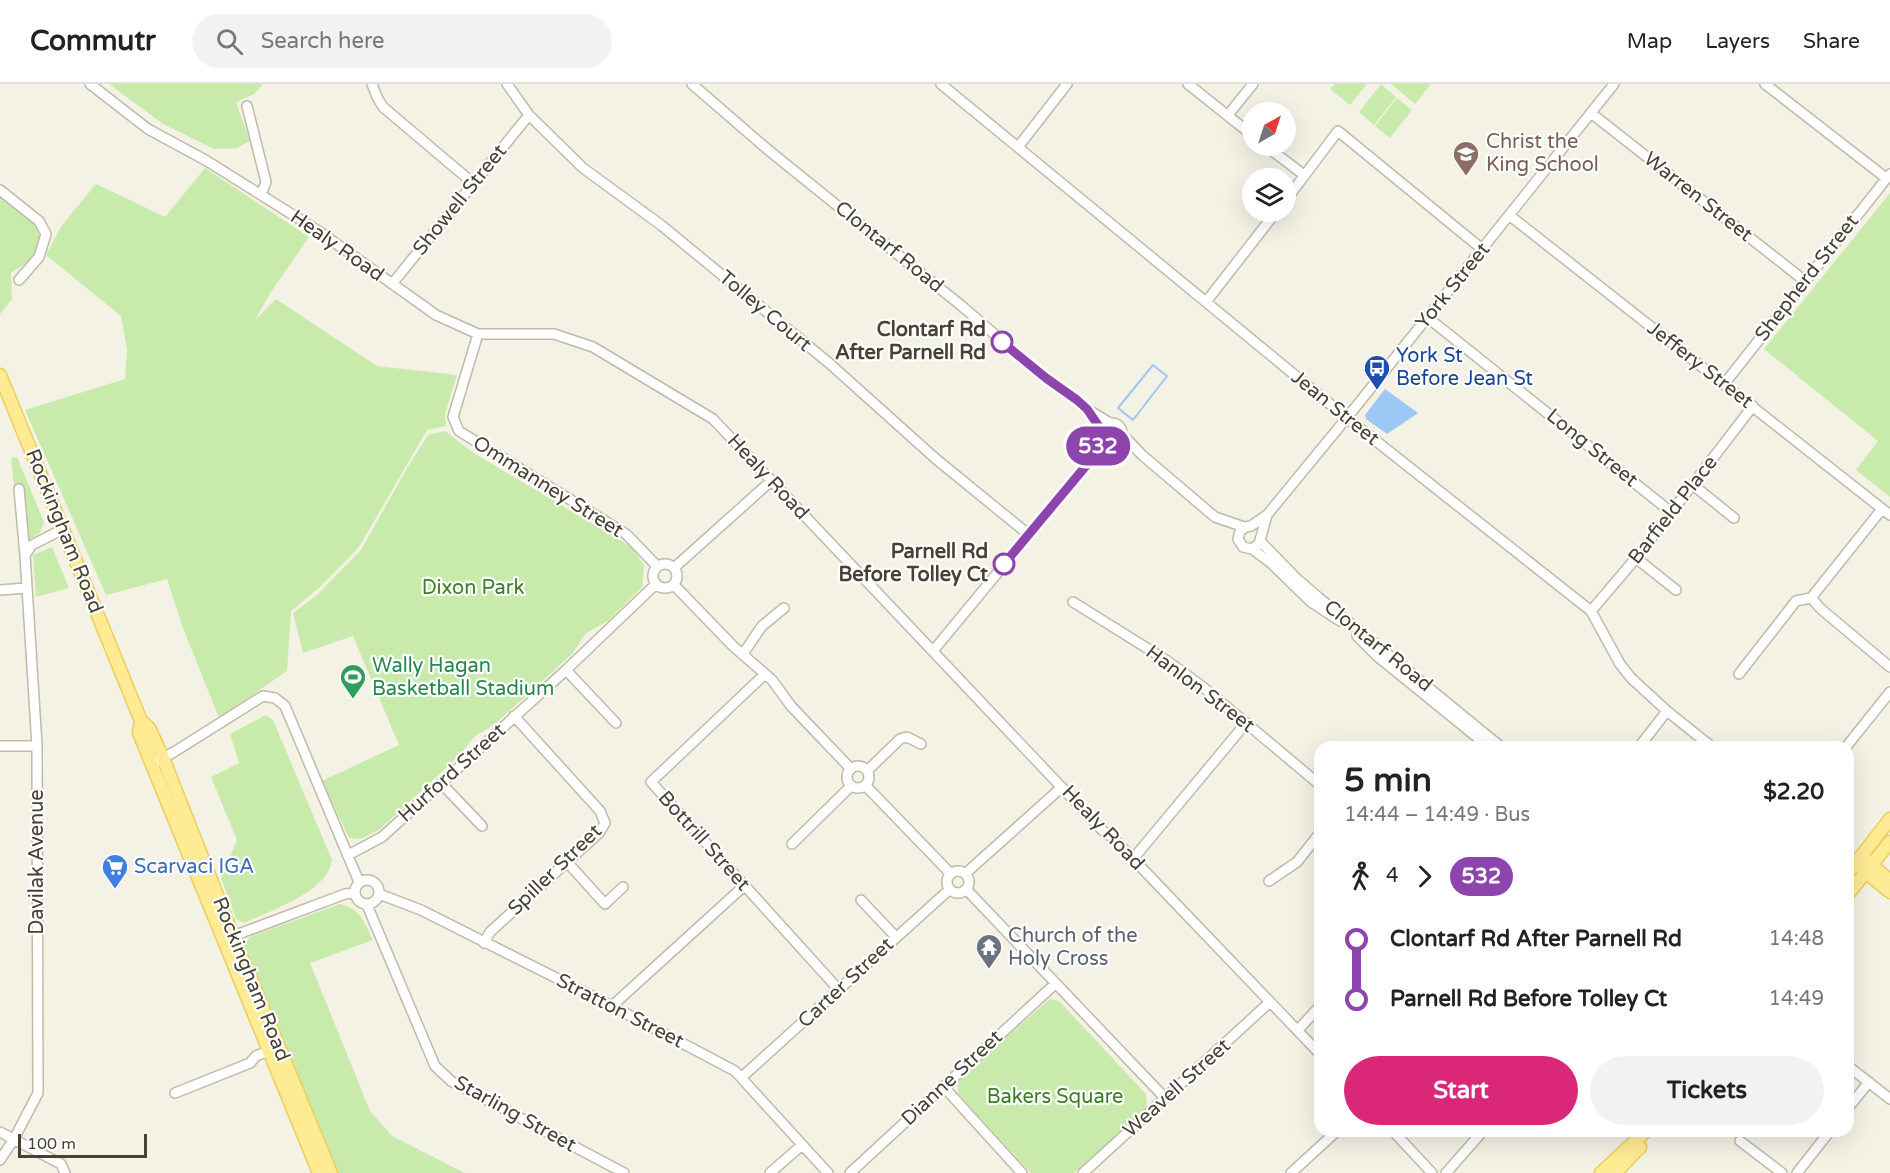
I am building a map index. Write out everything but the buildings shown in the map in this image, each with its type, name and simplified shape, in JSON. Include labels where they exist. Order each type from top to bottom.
[{"type":"main road","name":"Rockingham Road","points":[[0,375],[3,393],[63,529],[141,721],[139,733],[157,761],[228,938],[331,1173]]},
{"type":"main road","points":[[1890,819],[1855,864],[1890,881]]},
{"type":"main road","points":[[1854,887],[1890,842]]},
{"type":"main road","points":[[1869,869],[1890,892]]},
{"type":"main road","name":"Rockingham Road","points":[[228,938],[314,1172]]},
{"type":"main road","points":[[1601,1173],[1640,1137]]},
{"type":"main road","points":[[1615,1173],[1639,1149],[1647,1137]]},
{"type":"street","name":"Healy Road","points":[[90,84],[148,129],[207,161],[317,230],[436,315],[478,334],[554,334],[593,347],[713,419],[1102,830],[1114,839],[1314,1047]]},
{"type":"street","points":[[372,84],[383,107],[474,184]]},
{"type":"street","name":"Tolley Court","points":[[507,84],[529,116],[583,168],[662,225],[829,363],[936,459],[1028,534]]},
{"type":"street","name":"Clontarf Road","points":[[692,84],[767,149],[963,307],[1030,365],[1087,409],[1110,423]]},
{"type":"street","name":"Jean Street","points":[[941,84],[1347,418],[1591,611],[1625,672],[1667,711],[1704,741]]},
{"type":"street","points":[[1018,147],[1067,84]]},
{"type":"street","points":[[1188,84],[1242,127]]},
{"type":"street","points":[[1228,115],[1253,84]]},
{"type":"street","name":"York Street","points":[[1248,527],[1267,514],[1347,418],[1614,84]]},
{"type":"street","points":[[1765,84],[1778,88],[1888,176]]},
{"type":"street","points":[[248,106],[266,182],[261,195]]},
{"type":"street","name":"Warren Street","points":[[1591,113],[1805,281]]},
{"type":"street","name":"Showell Street","points":[[392,284],[529,116]]},
{"type":"street","points":[[1296,187],[1338,131],[1482,249]]},
{"type":"street","points":[[1279,156],[1304,176]]},
{"type":"street","name":"Shepherd Street","points":[[1725,383],[1888,176]]},
{"type":"street","points":[[0,190],[39,221],[46,234],[39,257],[19,280]]},
{"type":"street","name":"Jeffery Street","points":[[1509,215],[1886,512]]},
{"type":"street","points":[[1206,302],[1268,222]]},
{"type":"street","name":"Long Street","points":[[1427,317],[1671,512]]},
{"type":"street","name":"Ommanney Street","points":[[478,334],[453,417],[459,431],[626,534],[657,566]]},
{"type":"street","name":"Barfield Place","points":[[1591,611],[1636,558],[1753,406]]},
{"type":"street","name":"Clontarf Road","points":[[1087,409],[1102,433]]},
{"type":"street","points":[[1095,455],[1105,425],[1110,423],[1119,426],[1122,434],[1142,455],[1208,512],[1222,520],[1256,528],[1260,538],[1257,546],[1252,549],[1241,545],[1238,536],[1222,520]]},
{"type":"street","points":[[1102,433],[1105,441],[1142,455]]},
{"type":"street","points":[[933,651],[1095,455],[1120,440],[1122,434]]},
{"type":"street","points":[[675,567],[771,481]]},
{"type":"street","points":[[1693,485],[1734,518]]},
{"type":"street","name":"Davilak Avenue","points":[[0,1160],[14,1139],[38,1093],[37,746],[19,489]]},
{"type":"street","points":[[1739,674],[1796,602],[1811,598],[1886,512]]},
{"type":"street","name":"York Street","points":[[1260,538],[1267,514]]},
{"type":"street","points":[[1238,536],[1248,527]]},
{"type":"street","points":[[25,555],[32,545],[63,529]]},
{"type":"street","name":"Clontarf Road","points":[[1260,538],[1296,578],[1319,598],[1494,741]]},
{"type":"street","name":"Clontarf Road","points":[[1252,549],[1271,563],[1311,602],[1348,627],[1382,660],[1483,741]]},
{"type":"street","points":[[1636,558],[1676,590]]},
{"type":"street","points":[[669,563],[675,567],[678,580],[674,585],[662,588],[656,584],[653,571],[657,566],[669,563]]},
{"type":"street","name":"Hurford Street","points":[[348,855],[382,837],[566,670],[656,584]]},
{"type":"street","points":[[674,585],[772,680],[791,706],[850,769]]},
{"type":"street","points":[[0,590],[26,588]]},
{"type":"street","points":[[1811,598],[1890,667]]},
{"type":"street","name":"Hanlon Street","points":[[1073,602],[1166,660],[1203,687],[1314,780]]},
{"type":"street","points":[[743,654],[762,626],[784,608]]},
{"type":"street","points":[[566,670],[616,723]]},
{"type":"street","name":"Bottrill Street","points":[[765,674],[651,782],[839,990]]},
{"type":"street","points":[[1851,741],[1890,692]]},
{"type":"street","points":[[157,761],[263,696],[275,698],[285,706],[359,882],[354,893]]},
{"type":"street","points":[[1644,741],[1667,711]]},
{"type":"street","name":"Spiller Street","points":[[484,943],[490,932],[599,833],[605,823],[600,811],[514,716]]},
{"type":"street","points":[[1133,860],[1246,723]]},
{"type":"street","points":[[867,771],[900,739],[907,737],[921,744]]},
{"type":"street","points":[[0,746],[37,746]]},
{"type":"street","points":[[856,766],[862,767],[867,771],[868,781],[861,788],[851,786],[847,774],[856,766]]},
{"type":"street","points":[[441,783],[482,826]]},
{"type":"street","points":[[865,785],[951,873]]},
{"type":"street","points":[[792,844],[851,786]]},
{"type":"street","points":[[966,873],[1062,787]]},
{"type":"street","points":[[1269,881],[1297,862],[1314,841]]},
{"type":"street","points":[[567,862],[605,904],[623,887]]},
{"type":"street","points":[[958,870],[966,873],[969,881],[966,889],[958,893],[950,889],[947,881],[951,873],[958,870]]},
{"type":"street","points":[[354,893],[360,903],[367,905],[375,902],[379,894],[375,883],[368,880],[359,882]]},
{"type":"street","points":[[612,1006],[744,886]]},
{"type":"street","name":"Carter Street","points":[[742,1077],[950,889]]},
{"type":"street","points":[[966,889],[1165,1098]]},
{"type":"street","points":[[228,938],[345,894],[354,893]]},
{"type":"street","name":"Stratton Street","points":[[379,894],[421,910],[729,1068],[742,1077],[828,1173]]},
{"type":"street","points":[[861,900],[896,937]]},
{"type":"street","name":"Starling Street","points":[[367,905],[435,1066],[451,1081],[624,1173]]},
{"type":"street","name":"Dianne Street","points":[[850,1173],[1055,984]]},
{"type":"street","name":"Weavell Street","points":[[1083,1173],[1270,1002]]},
{"type":"street","points":[[1298,1030],[1314,1013]]},
{"type":"street","points":[[175,1093],[250,1063],[256,1056],[268,1051]]},
{"type":"street","points":[[1854,1071],[1890,1099]]},
{"type":"street","points":[[1854,1101],[1869,1082]]},
{"type":"street","points":[[942,1086],[1022,1173]]},
{"type":"street","points":[[0,1132],[61,1164],[65,1173]]},
{"type":"street","points":[[1291,1173],[1330,1137]]},
{"type":"street","points":[[1399,1137],[1432,1173]]},
{"type":"street","points":[[1446,1173],[1478,1137]]},
{"type":"street","points":[[1797,1173],[1825,1137]]},
{"type":"street","points":[[1740,1141],[1782,1173]]},
{"type":"street","points":[[770,1173],[802,1145]]},
{"type":"green space","points":[[109,84],[263,84],[254,94],[236,102],[250,141],[237,148],[214,149],[163,124]]},
{"type":"green space","points":[[1335,84],[1367,84],[1350,105],[1330,89]]},
{"type":"green space","points":[[1381,84],[1396,97],[1374,125],[1359,112]]},
{"type":"green space","points":[[1391,84],[1431,84],[1415,104]]},
{"type":"green space","points":[[1397,98],[1412,110],[1390,138],[1375,126]]},
{"type":"green space","points":[[205,168],[309,237],[269,295],[255,320],[276,299],[377,366],[457,375],[445,414],[446,426],[427,430],[359,547],[320,587],[291,611],[287,671],[219,718],[183,628],[167,579],[106,595],[25,410],[125,379],[127,350],[121,316],[46,255],[62,225],[96,184],[165,217]]},
{"type":"green space","points":[[1890,193],[1890,497],[1856,470],[1878,441],[1764,349]]},
{"type":"green space","points":[[0,196],[33,223],[40,239],[38,249],[31,259],[11,273],[12,299],[0,314]]},
{"type":"green space","name":"Dixon Park","points":[[445,431],[472,452],[633,548],[644,566],[642,587],[609,620],[586,633],[572,654],[495,724],[474,737],[459,756],[379,830],[361,839],[349,838],[322,781],[399,745],[353,636],[303,653],[293,613],[317,595],[361,550],[428,435]]},
{"type":"green space","points":[[17,457],[44,522],[40,533],[28,540],[24,487],[14,487],[11,458]]},
{"type":"green space","points":[[52,547],[69,588],[36,597],[33,555]]},
{"type":"green space","points":[[266,715],[273,720],[332,860],[321,881],[310,890],[297,899],[244,923],[236,919],[221,878],[237,840],[211,777],[239,763],[230,734]]},
{"type":"green space","points":[[340,904],[357,913],[373,940],[310,963],[370,1111],[392,1136],[465,1173],[336,1173],[243,948],[252,936]]},
{"type":"green space","name":"Bakers Square","points":[[1050,999],[1059,1001],[1146,1094],[1147,1107],[1074,1173],[1031,1173],[959,1095],[958,1090],[961,1077]]},
{"type":"water","points":[[1385,389],[1418,413],[1387,434],[1366,419],[1365,415]]},
{"type":"waterway","points":[[1153,365],[1167,376],[1133,420],[1118,408],[1153,365]]},
{"type":"bus line","name":"532","points":[[1002,342],[1077,400],[1087,409],[1102,431],[1095,455],[1004,564]]},
{"type":"place","name":"Christ the King School","points":[[1466,177]]},
{"type":"place","name":"Clontarf Rd After Parnell Rd","points":[[1002,342]]},
{"type":"place","name":"York St Before Jean St","points":[[1377,391]]},
{"type":"place","name":"Parnell Rd Before Tolley Ct","points":[[1004,564]]},
{"type":"place","name":"Wally Hagan Basketball Stadium","points":[[353,700]]},
{"type":"place","name":"Scarvaci IGA","points":[[115,890]]},
{"type":"place","name":"Church of the Holy Cross","points":[[989,970]]}]
